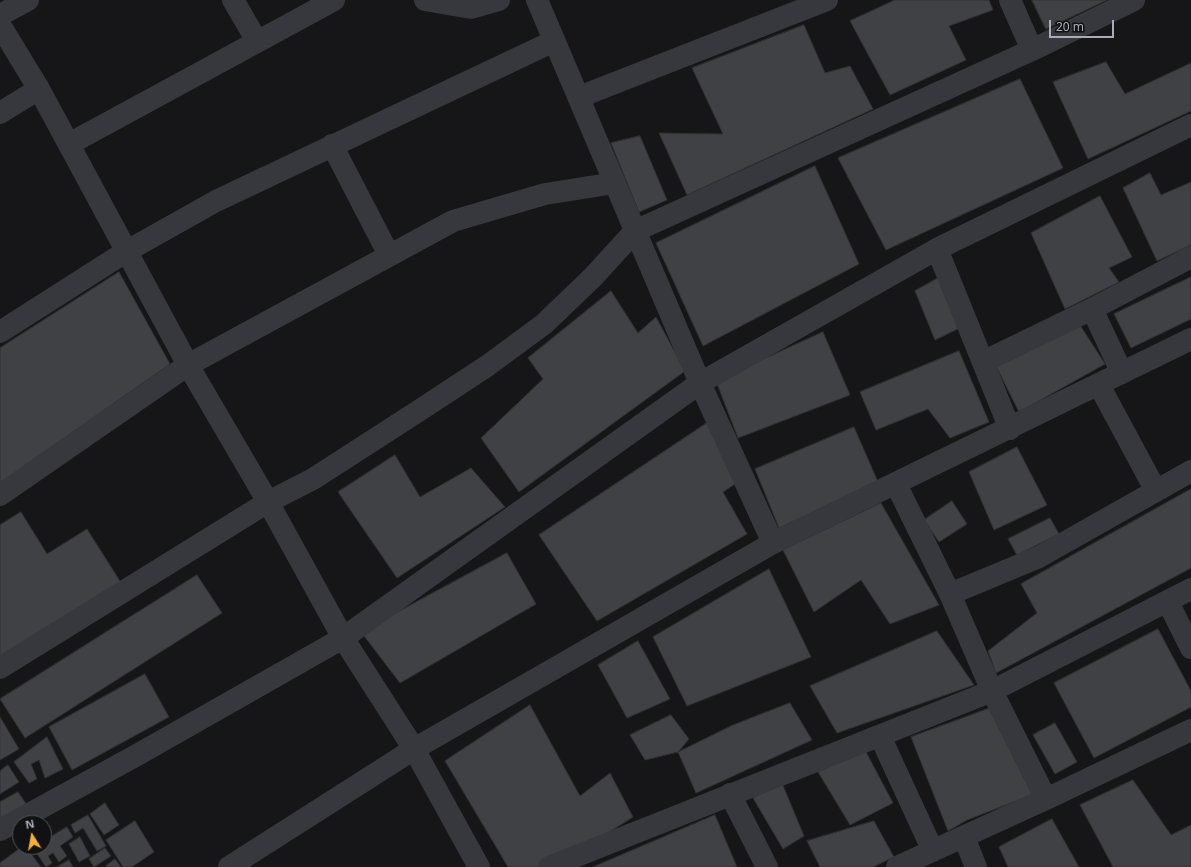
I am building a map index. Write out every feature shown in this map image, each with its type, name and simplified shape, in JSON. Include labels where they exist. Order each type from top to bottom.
[{"type":"street","points":[[0,14],[28,0]]},
{"type":"street","points":[[233,0],[257,41]]},
{"type":"street","points":[[69,144],[334,0]]},
{"type":"street","points":[[425,0],[471,8],[499,0]]},
{"type":"street","points":[[537,0],[700,383],[773,543]]},
{"type":"street","points":[[579,97],[827,0]]},
{"type":"street","points":[[1010,0],[1032,50]]},
{"type":"street","points":[[0,668],[268,502],[313,479],[487,366],[544,324],[593,277],[635,231],[1032,50],[1134,0]]},
{"type":"street","points":[[0,25],[39,89],[188,365],[268,502],[343,638],[414,749],[479,867]]},
{"type":"street","points":[[0,332],[127,251],[216,201],[554,41]]},
{"type":"street","points":[[0,113],[39,89]]},
{"type":"street","points":[[0,830],[137,755],[343,638],[700,383],[937,249],[1191,125]]},
{"type":"street","points":[[332,145],[389,255]]},
{"type":"street","points":[[0,495],[188,365],[453,221],[545,194],[615,183]]},
{"type":"street","points":[[937,249],[1010,429]]},
{"type":"street","points":[[983,362],[1092,309],[1191,257]]},
{"type":"street","points":[[1092,309],[1122,373]]},
{"type":"street","points":[[229,867],[414,749],[773,543],[1010,429],[1191,339]]},
{"type":"street","points":[[1099,385],[1156,491]]},
{"type":"street","points":[[950,594],[1045,554],[1191,471]]},
{"type":"street","points":[[896,484],[950,594],[992,691],[1046,799]]},
{"type":"street","points":[[549,867],[992,691],[1191,589]]},
{"type":"street","points":[[1168,602],[1191,648]]},
{"type":"street","points":[[897,867],[1046,799],[1191,730]]},
{"type":"street","points":[[880,736],[933,851]]},
{"type":"street","points":[[730,794],[767,867]]},
{"type":"street","points":[[964,837],[976,867]]},
{"type":"building","points":[[895,0],[989,0],[993,10],[949,26],[966,60],[890,95],[850,21]]},
{"type":"building","points":[[1032,0],[1107,0],[1046,29]]},
{"type":"building","points":[[804,25],[825,73],[850,66],[873,109],[687,195],[659,133],[723,134],[692,68]]},
{"type":"building","points":[[1106,62],[1125,94],[1191,63],[1191,111],[1088,159],[1053,82]]},
{"type":"building","points":[[1020,79],[1063,168],[886,250],[838,158]]},
{"type":"building","points":[[640,136],[667,200],[639,212],[611,143]]},
{"type":"building","points":[[815,166],[859,264],[703,346],[656,243]]},
{"type":"building","points":[[1150,173],[1161,195],[1191,182],[1191,245],[1157,261],[1123,188]]},
{"type":"building","points":[[1100,196],[1132,257],[1109,268],[1119,282],[1065,309],[1031,233]]},
{"type":"building","points":[[119,272],[170,364],[0,483],[0,348]]},
{"type":"building","points":[[947,273],[968,324],[935,340],[915,291]]},
{"type":"building","points":[[1191,277],[1191,319],[1131,348],[1114,314]]},
{"type":"building","points":[[611,291],[638,333],[656,317],[685,371],[519,492],[481,438],[543,379],[528,358]]},
{"type":"building","points":[[1080,325],[1105,364],[1019,412],[996,366]]},
{"type":"building","points":[[823,332],[850,395],[738,438],[716,381]]},
{"type":"building","points":[[959,351],[989,422],[950,438],[928,409],[876,430],[860,392]]},
{"type":"building","points":[[707,423],[738,482],[723,492],[747,534],[597,621],[539,535]]},
{"type":"building","points":[[854,427],[878,482],[779,528],[755,469]]},
{"type":"building","points":[[1017,447],[1047,505],[994,530],[969,472]]},
{"type":"building","points":[[395,455],[420,497],[471,468],[505,507],[397,578],[338,492]]},
{"type":"building","points":[[1191,489],[1191,568],[996,673],[988,651],[1037,613],[1021,584]]},
{"type":"building","points":[[952,501],[967,524],[939,542],[924,520]]},
{"type":"building","points":[[881,503],[939,605],[890,624],[861,580],[814,612],[783,550]]},
{"type":"building","points":[[21,512],[47,554],[87,529],[125,589],[0,666],[0,525]]},
{"type":"building","points":[[1050,518],[1059,534],[1017,555],[1008,539]]},
{"type":"building","points":[[507,553],[536,604],[400,683],[361,632]]},
{"type":"building","points":[[769,569],[811,657],[687,706],[653,637]]},
{"type":"building","points":[[197,575],[222,613],[25,738],[0,699]]},
{"type":"building","points":[[1158,629],[1191,691],[1191,707],[1094,758],[1054,683]]},
{"type":"building","points":[[937,631],[974,685],[837,733],[810,686]]},
{"type":"building","points":[[638,641],[670,699],[627,718],[598,665]]},
{"type":"building","points":[[145,674],[169,717],[72,770],[49,727]]},
{"type":"building","points":[[790,703],[812,740],[696,793],[678,752],[733,725]]},
{"type":"building","points":[[530,705],[580,796],[610,773],[633,817],[554,867],[508,867],[445,761]]},
{"type":"building","points":[[993,707],[1034,794],[967,820],[948,831],[911,737]]},
{"type":"building","points":[[671,715],[689,739],[678,752],[645,760],[630,735]]},
{"type":"building","points":[[0,717],[19,749],[0,760]]},
{"type":"building","points":[[1055,723],[1077,762],[1055,774],[1033,735]]},
{"type":"building","points":[[47,737],[63,769],[45,778],[39,760],[31,764],[37,779],[29,783],[14,762]]},
{"type":"building","points":[[865,750],[893,803],[850,825],[818,772]]},
{"type":"building","points":[[8,765],[19,782],[0,794],[0,771]]},
{"type":"building","points":[[1133,780],[1171,835],[1191,825],[1191,867],[1113,867],[1080,805]]},
{"type":"building","points":[[782,783],[804,836],[783,849],[753,798]]},
{"type":"building","points":[[18,792],[27,805],[0,822],[0,802]]},
{"type":"building","points":[[105,803],[119,825],[104,835],[90,814]]},
{"type":"building","points":[[88,815],[106,846],[97,851],[83,828],[75,833],[71,825]]},
{"type":"building","points":[[715,815],[737,867],[593,867]]},
{"type":"building","points":[[1052,819],[1079,867],[1008,867],[999,847]]},
{"type":"building","points":[[135,821],[154,852],[132,867],[123,867],[106,840]]},
{"type":"building","points":[[874,821],[894,857],[873,867],[820,867],[807,841]]},
{"type":"building","points":[[67,827],[73,837],[60,846],[67,856],[59,862],[52,854],[52,836]]},
{"type":"building","points":[[80,837],[90,856],[79,862],[69,844]]},
{"type":"building","points":[[105,848],[111,856],[94,867],[89,859]]},
{"type":"building","points":[[12,854],[32,855],[41,867],[0,867],[0,863]]},
{"type":"building","points":[[38,855],[50,855],[48,856],[52,863],[46,867]]},
{"type":"building","points":[[115,859],[121,867],[106,866]]},
{"type":"building","points":[[69,860],[73,867],[57,867]]}]
